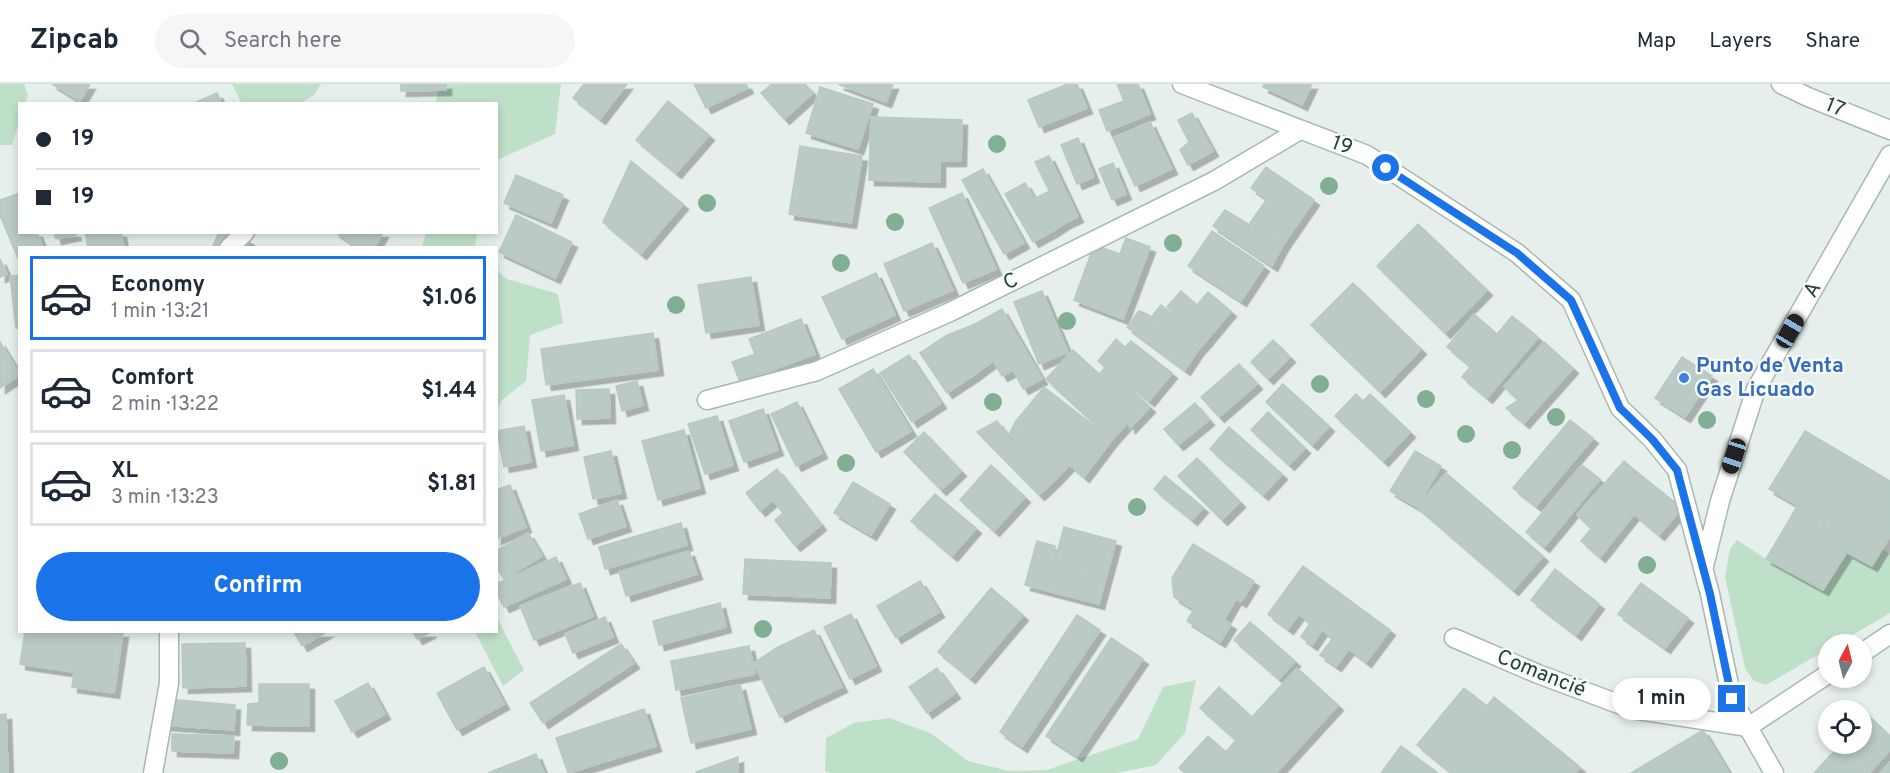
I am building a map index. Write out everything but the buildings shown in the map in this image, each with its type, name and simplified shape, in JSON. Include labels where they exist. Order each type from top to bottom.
[{"type":"street","name":"19","points":[[1182,84],[1367,155],[1517,253],[1571,300],[1620,408],[1652,439],[1677,470],[1704,567],[1732,699],[1774,773]]},
{"type":"street","name":"17","points":[[1781,84],[1890,130]]},
{"type":"street","name":"C","points":[[707,400],[818,371],[950,312],[1214,181],[1300,130]]},
{"type":"street","name":"A","points":[[1704,567],[1720,501],[1756,389],[1890,155]]},
{"type":"street","points":[[231,246],[243,234]]},
{"type":"street","points":[[153,773],[169,683],[169,633]]},
{"type":"street","points":[[1872,646],[1890,634]]},
{"type":"street","name":"Comancié","points":[[1454,638],[1538,674],[1632,709],[1748,727]]},
{"type":"street","points":[[1748,727],[1818,681]]},
{"type":"green space","points":[[0,84],[24,84],[28,95],[25,102],[18,102],[18,124],[12,145],[0,145]]},
{"type":"green space","points":[[232,84],[321,84],[314,95],[304,102],[241,102]]},
{"type":"green space","points":[[440,84],[561,84],[555,134],[498,160],[498,102],[436,102]]},
{"type":"green space","points":[[425,234],[477,234],[475,246],[422,246]]},
{"type":"green space","points":[[498,272],[507,279],[558,294],[563,323],[530,335],[526,381],[502,400],[498,409]]},
{"type":"green space","points":[[1737,540],[1766,559],[1823,589],[1847,552],[1872,566],[1882,549],[1890,554],[1890,613],[1854,634],[1818,634],[1818,655],[1766,685],[1754,681],[1745,668],[1725,577],[1730,549]]},
{"type":"green space","points":[[498,620],[524,670],[503,686],[476,633],[498,633]]},
{"type":"green space","points":[[1196,680],[1185,733],[1156,765],[1116,773],[830,773],[825,771],[826,738],[854,723],[890,718],[932,734],[968,761],[1009,771],[1047,770],[1138,739],[1163,687]]},
{"type":"place","name":"Punto de Venta Gas Licuado","points":[[1684,378]]},
{"type":"route","points":[[1386,168],[1517,253],[1571,300],[1620,408],[1652,439],[1677,470],[1704,567],[1732,699]]}]
